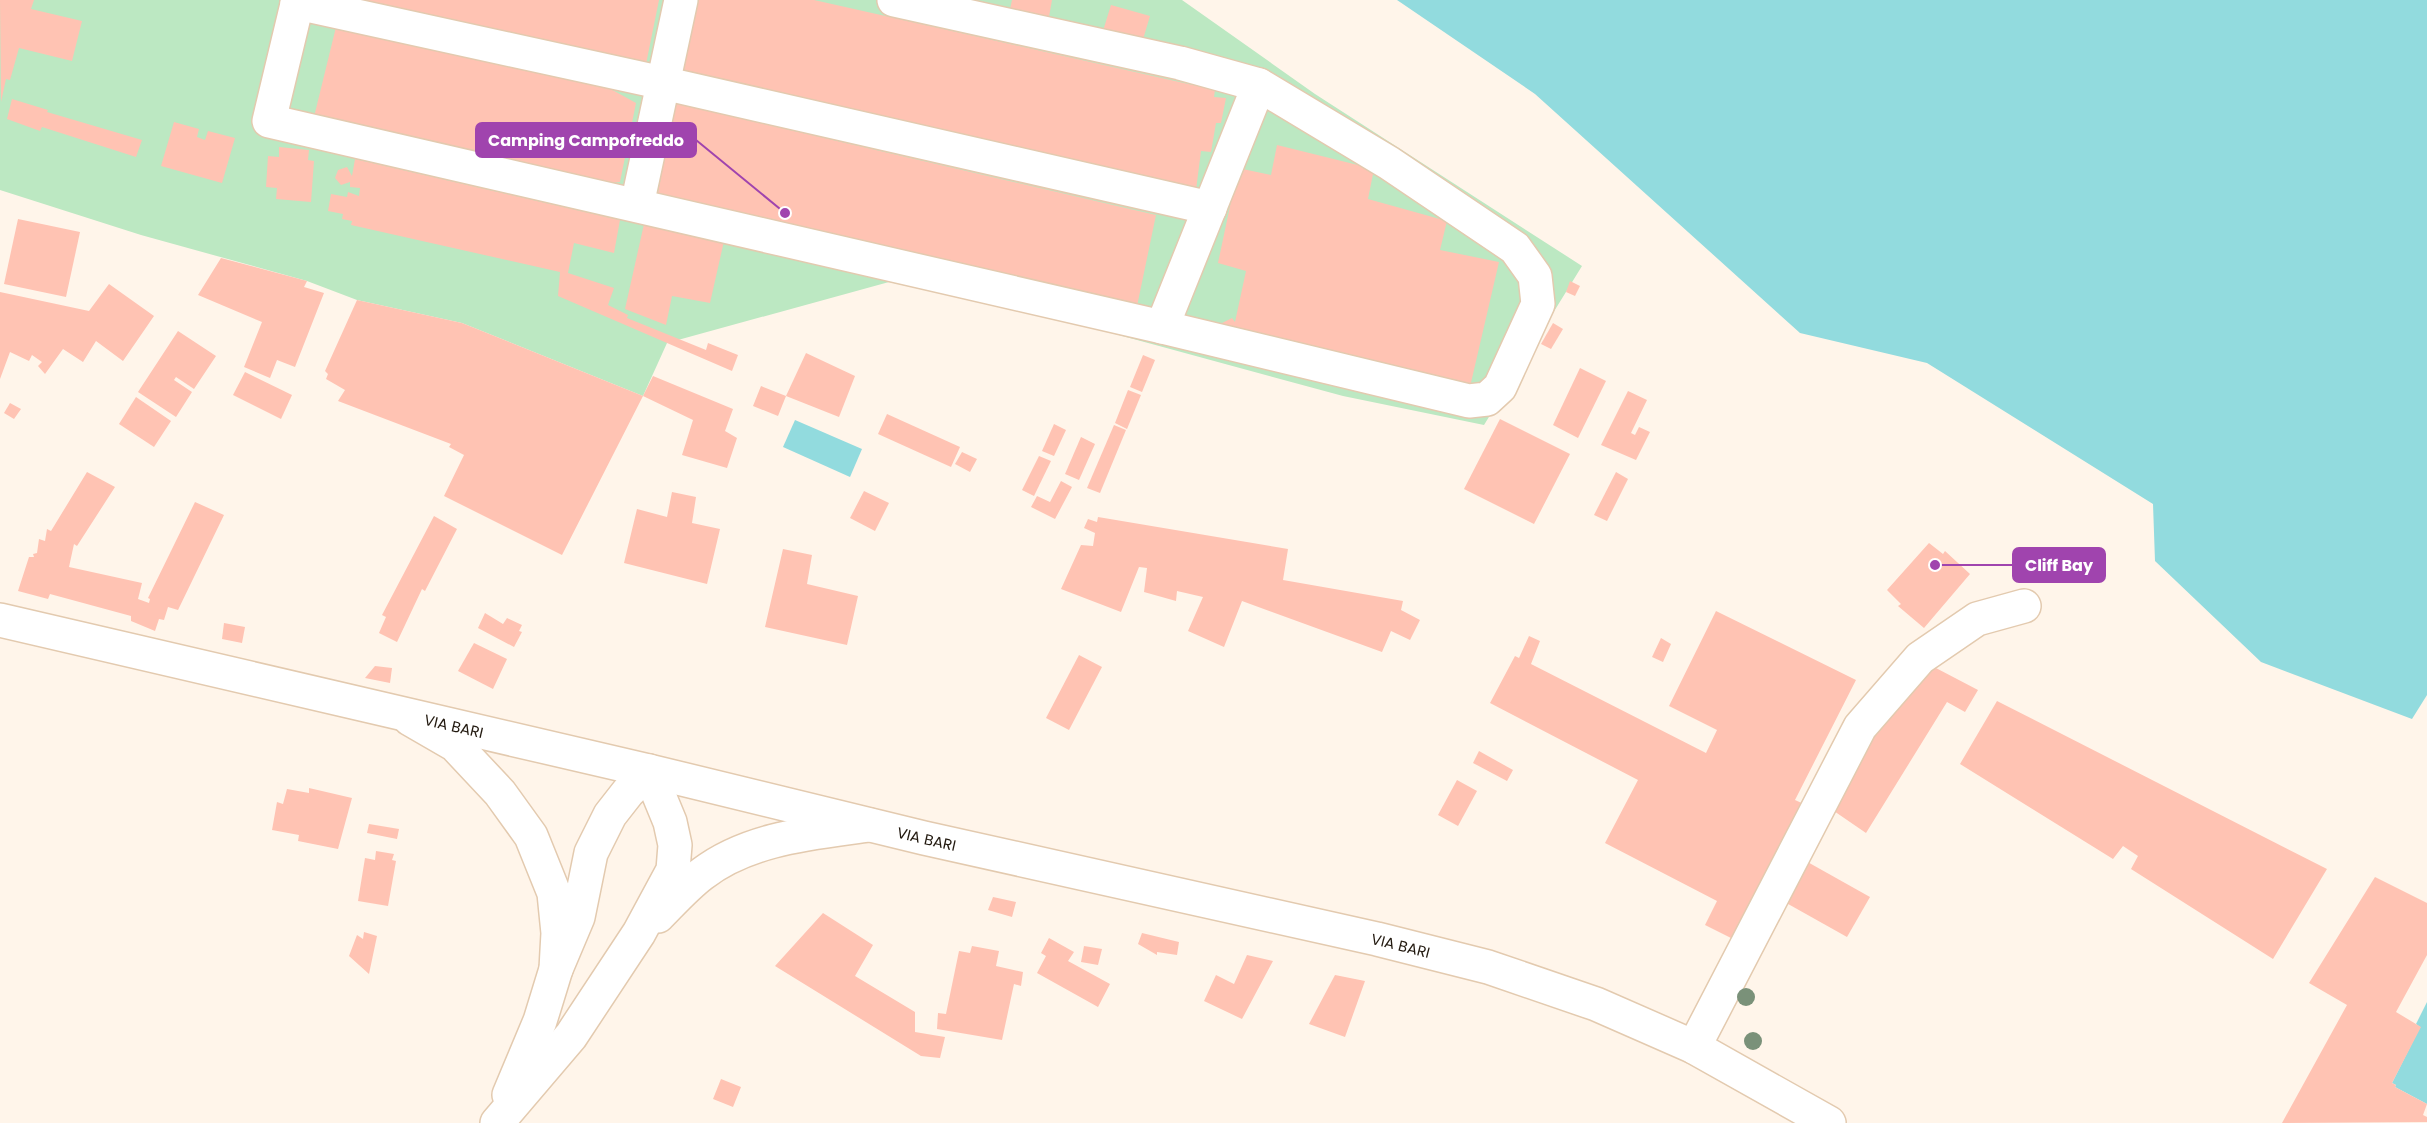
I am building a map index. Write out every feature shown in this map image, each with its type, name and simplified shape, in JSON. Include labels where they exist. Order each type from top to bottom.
[{"type":"street","points":[[637,205],[681,0]]},
{"type":"street","points":[[894,0],[1180,63],[1259,85],[1389,163],[1515,248],[1534,276],[1538,304],[1500,387],[1487,399],[1469,401],[1162,327],[269,121],[298,2],[663,82],[1210,208]]},
{"type":"street","points":[[1162,327],[1259,85]]},
{"type":"street","points":[[1694,1047],[1860,727],[1920,658],[1977,619],[2024,606]]},
{"type":"street","name":"VIA BARI","points":[[0,620],[649,771],[869,825],[1488,966],[1596,1004],[1694,1047],[1829,1123]]},
{"type":"street","points":[[403,714],[455,745],[500,793],[531,836],[554,893],[558,933],[556,969]]},
{"type":"street","points":[[649,771],[670,822],[675,845],[673,870],[639,933],[571,1036],[497,1122],[540,1021],[556,969],[578,917],[591,853],[610,815],[649,771]]},
{"type":"street","points":[[639,933],[702,874],[750,848],[807,833],[869,825]]},
{"type":"green space","points":[[0,0],[1182,0],[1315,94],[1582,266],[1484,425],[1343,396],[1082,325],[889,282],[667,343],[643,396],[462,323],[357,300],[307,281],[141,235],[0,190]]},
{"type":"water","points":[[1397,0],[2427,0],[2427,695],[2412,719],[2261,662],[2155,561],[2153,504],[1927,363],[1800,333],[1535,94]]},
{"type":"water","points":[[795,420],[862,449],[850,477],[783,447]]},
{"type":"water","points":[[2427,1002],[2427,1104],[2395,1087],[2396,1085],[2392,1083],[2420,1027],[2416,1024]]},
{"type":"building","points":[[0,0],[34,0],[31,9],[82,21],[72,61],[19,48],[10,80],[6,79],[1,102]]},
{"type":"building","points":[[346,0],[659,0],[646,64]]},
{"type":"building","points":[[696,0],[814,0],[1215,90],[1214,97],[1226,98],[1221,123],[1216,123],[1211,152],[1201,151],[1196,190],[681,72]]},
{"type":"building","points":[[1012,0],[1052,0],[1049,17],[1010,9]]},
{"type":"building","points":[[1111,5],[1150,16],[1141,46],[1102,34]]},
{"type":"building","points":[[336,27],[607,87],[636,103],[620,182],[586,186],[313,121]]},
{"type":"building","points":[[12,99],[48,110],[47,112],[142,140],[136,157],[42,127],[40,131],[7,119]]},
{"type":"building","points":[[674,103],[1156,215],[1136,311],[683,206],[658,193]]},
{"type":"building","points":[[174,122],[199,129],[197,137],[205,140],[208,131],[235,138],[222,183],[161,166]]},
{"type":"building","points":[[1277,145],[1374,169],[1368,199],[1447,221],[1440,250],[1499,262],[1470,387],[1218,325],[1232,318],[1235,322],[1246,271],[1218,263],[1238,168],[1271,175]]},
{"type":"building","points":[[279,147],[309,150],[308,160],[314,161],[311,202],[276,199],[277,188],[266,187],[268,156],[279,157]]},
{"type":"building","points":[[355,159],[620,220],[614,253],[574,243],[568,273],[614,288],[608,305],[628,315],[627,318],[706,350],[708,343],[738,355],[732,371],[558,296],[560,272],[351,225],[352,221],[342,219],[343,214],[328,211],[331,194],[347,197],[348,192],[359,196],[360,188],[350,187],[350,182],[341,185],[335,178],[338,170],[347,167],[352,176]]},
{"type":"building","points":[[18,219],[80,232],[66,297],[4,284]]},
{"type":"building","points":[[644,224],[724,241],[710,303],[672,296],[666,325],[625,309]]},
{"type":"building","points":[[221,258],[307,281],[304,287],[324,293],[295,367],[277,360],[270,378],[244,367],[262,322],[198,295]]},
{"type":"building","points":[[1570,281],[1580,286],[1575,296],[1566,292]]},
{"type":"building","points":[[109,284],[154,316],[123,361],[96,341],[83,362],[63,349],[45,374],[38,366],[42,362],[32,355],[29,361],[10,352],[0,379],[0,292],[89,311]]},
{"type":"building","points":[[357,300],[462,323],[643,396],[562,555],[444,496],[464,455],[449,447],[451,444],[338,401],[345,390],[326,379],[328,374],[325,371]]},
{"type":"building","points":[[1553,323],[1563,329],[1551,349],[1541,344]]},
{"type":"building","points":[[178,331],[216,356],[194,389],[176,377],[174,380],[192,392],[176,417],[138,392]]},
{"type":"building","points":[[806,353],[855,376],[839,417],[786,396]]},
{"type":"building","points":[[1143,355],[1155,360],[1142,392],[1130,387]]},
{"type":"building","points":[[1580,368],[1606,381],[1578,438],[1553,425]]},
{"type":"building","points":[[245,372],[292,395],[281,419],[233,395]]},
{"type":"building","points":[[653,376],[733,409],[725,431],[737,438],[727,468],[682,455],[693,420],[643,396]]},
{"type":"building","points":[[761,386],[786,396],[778,416],[753,406]]},
{"type":"building","points":[[1128,390],[1141,395],[1127,429],[1115,423]]},
{"type":"building","points":[[1628,391],[1647,400],[1631,433],[1635,435],[1639,427],[1650,432],[1636,460],[1601,445]]},
{"type":"building","points":[[136,397],[171,421],[154,447],[119,424]]},
{"type":"building","points":[[10,403],[21,409],[14,419],[4,413]]},
{"type":"building","points":[[887,414],[960,447],[951,467],[878,434]]},
{"type":"building","points":[[1500,419],[1570,454],[1534,524],[1464,489]]},
{"type":"building","points":[[1054,424],[1066,430],[1054,456],[1042,451]]},
{"type":"building","points":[[1114,425],[1126,430],[1100,493],[1087,488]]},
{"type":"building","points":[[1081,437],[1095,444],[1079,480],[1065,474]]},
{"type":"building","points":[[962,452],[977,459],[970,472],[955,464]]},
{"type":"building","points":[[1039,456],[1051,461],[1034,496],[1022,490]]},
{"type":"building","points":[[87,472],[115,487],[77,546],[74,544],[69,567],[142,583],[138,599],[149,603],[148,598],[195,502],[224,515],[178,610],[168,607],[164,620],[159,619],[155,631],[131,621],[131,616],[50,594],[48,599],[18,591],[29,557],[34,557],[33,554],[37,553],[39,539],[45,541],[47,529],[51,531]]},
{"type":"building","points":[[1616,472],[1628,479],[1607,521],[1594,515]]},
{"type":"building","points":[[1061,481],[1072,487],[1055,519],[1031,507],[1037,496],[1050,502]]},
{"type":"building","points":[[864,491],[889,503],[875,531],[850,518]]},
{"type":"building","points":[[672,492],[696,497],[692,523],[720,529],[707,584],[624,563],[637,509],[667,517]]},
{"type":"building","points":[[434,516],[457,529],[425,591],[422,589],[397,642],[379,633],[386,617],[382,615]]},
{"type":"building","points":[[1098,517],[1288,549],[1283,580],[1403,601],[1401,610],[1420,620],[1410,640],[1391,631],[1382,652],[1242,601],[1224,647],[1188,631],[1203,597],[1177,591],[1176,601],[1144,592],[1147,568],[1139,567],[1121,612],[1061,589],[1081,545],[1093,546],[1095,533],[1084,528],[1088,519],[1097,522]]},
{"type":"building","points":[[1929,543],[1943,554],[1945,551],[1970,574],[1924,628],[1898,606],[1901,604],[1887,590]]},
{"type":"building","points":[[783,549],[812,555],[807,584],[858,596],[847,645],[765,627]]},
{"type":"building","points":[[1716,611],[1856,680],[1795,800],[1806,805],[1737,941],[1705,925],[1717,901],[1605,843],[1638,780],[1490,703],[1515,656],[1519,658],[1529,636],[1540,641],[1531,664],[1706,753],[1717,730],[1669,706]]},
{"type":"building","points":[[485,613],[503,624],[507,618],[522,625],[519,631],[522,632],[514,647],[478,628]]},
{"type":"building","points":[[224,623],[245,627],[242,643],[222,639]]},
{"type":"building","points":[[1661,638],[1671,644],[1663,662],[1652,657]]},
{"type":"building","points":[[474,643],[507,659],[493,689],[458,671]]},
{"type":"building","points":[[1079,655],[1102,667],[1069,730],[1046,718]]},
{"type":"building","points":[[375,666],[392,668],[390,683],[365,678]]},
{"type":"building","points":[[1934,667],[1978,690],[1965,712],[1947,702],[1866,833],[1831,809],[1870,739]]},
{"type":"building","points":[[1997,701],[2327,869],[2273,959],[2131,869],[2138,856],[2123,846],[2113,859],[1960,764]]},
{"type":"building","points":[[1479,751],[1513,770],[1507,781],[1473,763]]},
{"type":"building","points":[[1457,780],[1477,791],[1458,826],[1438,815]]},
{"type":"building","points":[[309,788],[352,798],[338,849],[298,841],[299,835],[272,830],[277,802],[283,804],[287,789],[309,793]]},
{"type":"building","points":[[369,824],[399,829],[397,839],[367,833]]},
{"type":"building","points":[[376,851],[394,854],[392,860],[396,861],[388,906],[358,901],[365,858],[375,860]]},
{"type":"building","points":[[1804,860],[1870,897],[1847,937],[1781,900]]},
{"type":"building","points":[[2375,877],[2427,903],[2427,955],[2396,1012],[2421,1027],[2392,1083],[2396,1085],[2395,1087],[2427,1104],[2423,1115],[2427,1117],[2427,1122],[2282,1123],[2347,1005],[2309,983]]},
{"type":"building","points":[[993,897],[1016,902],[1012,917],[988,910]]},
{"type":"building","points":[[823,913],[873,945],[855,976],[915,1012],[915,1032],[945,1037],[940,1058],[921,1056],[775,966]]},
{"type":"building","points":[[364,932],[377,936],[369,974],[349,956],[357,935],[363,939]]},
{"type":"building","points":[[1142,933],[1179,942],[1177,955],[1157,952],[1157,955],[1138,944]]},
{"type":"building","points":[[1049,938],[1074,952],[1068,961],[1110,984],[1098,1007],[1037,973],[1046,956],[1041,953]]},
{"type":"building","points":[[972,946],[999,951],[996,966],[1023,972],[1021,986],[1014,984],[1002,1040],[937,1029],[938,1013],[946,1014],[959,951],[970,953]]},
{"type":"building","points":[[1084,946],[1102,949],[1098,965],[1081,962]]},
{"type":"building","points":[[1247,955],[1273,961],[1242,1019],[1204,1001],[1216,975],[1234,984]]},
{"type":"building","points":[[1335,975],[1365,981],[1345,1037],[1309,1024]]},
{"type":"building","points":[[721,1079],[741,1087],[733,1107],[713,1099]]},
{"type":"place","name":"Camping Campofreddo","points":[[785,213]]},
{"type":"place","name":"Cliff Bay","points":[[1935,565]]}]
